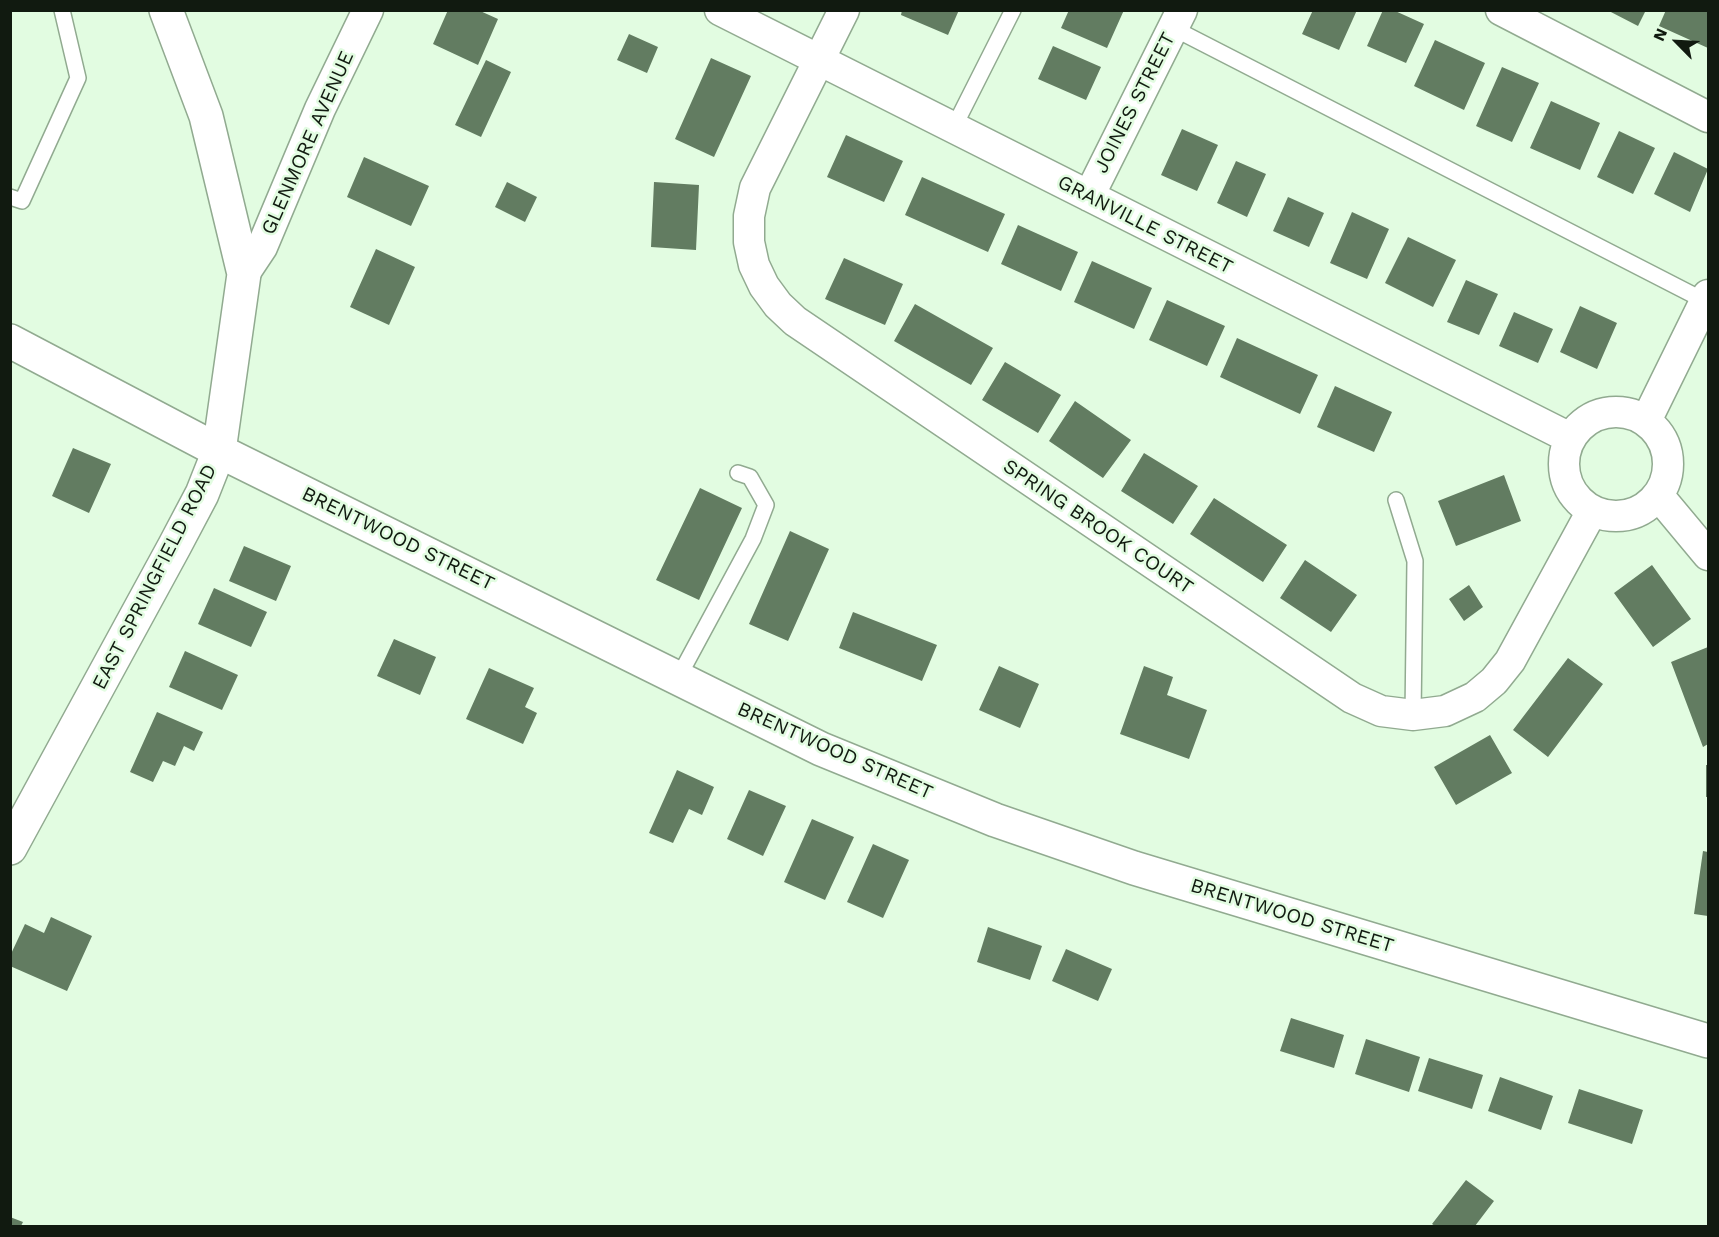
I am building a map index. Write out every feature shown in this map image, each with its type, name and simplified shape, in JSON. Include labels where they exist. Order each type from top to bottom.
[{"type":"main road","name":"EAST SPRINGFIELD ROAD","points":[[10,848],[202,494],[219,451],[244,274],[206,116],[166,10]]},
{"type":"main road","name":"BRENTWOOD STREET","points":[[10,341],[219,451],[821,749],[995,820],[1134,868],[1708,1041]]},
{"type":"street","name":"GLENMORE AVENUE","points":[[244,274],[262,247],[320,109],[368,10]]},
{"type":"street","name":"GRANVILLE STREET","points":[[720,10],[1570,438]]},
{"type":"street","name":"SPRING BROOK COURT","points":[[844,10],[755,188],[749,216],[749,242],[754,265],[764,286],[778,305],[795,321],[1352,698],[1381,711],[1413,715],[1445,711],[1474,697],[1494,681],[1510,662],[1592,511]]},
{"type":"street","points":[[1501,10],[1708,117]]},
{"type":"street","name":"JOINES STREET","points":[[1089,196],[1178,19]]},
{"type":"street","points":[[1646,421],[1707,298]]},
{"type":"street","points":[[1614,411],[1631,413],[1646,421],[1658,432],[1665,447],[1668,464],[1665,480],[1658,495],[1646,507],[1631,514],[1615,516],[1592,511],[1570,490],[1564,473],[1564,455],[1570,438],[1581,424],[1597,414],[1614,411]]},
{"type":"street","points":[[1658,495],[1708,555]]},
{"type":"lane","points":[[10,197],[22,201],[78,78],[62,10]]},
{"type":"lane","points":[[953,129],[1013,10]]},
{"type":"lane","points":[[1178,19],[1707,298]]},
{"type":"lane","points":[[678,678],[753,539],[766,505],[750,477],[738,473]]},
{"type":"lane","points":[[1396,501],[1415,561],[1413,715]]},
{"type":"building","points":[[448,10],[478,10],[498,19],[478,65],[433,44]]},
{"type":"building","points":[[902,10],[959,10],[948,35],[901,15]]},
{"type":"building","points":[[1069,10],[1124,10],[1107,48],[1061,28]]},
{"type":"building","points":[[1313,10],[1357,10],[1339,50],[1302,34]]},
{"type":"building","points":[[1383,10],[1393,10],[1424,24],[1406,63],[1367,46]]},
{"type":"building","points":[[1607,10],[1646,10],[1638,26]]},
{"type":"building","points":[[1666,10],[1708,10],[1708,48],[1659,26]]},
{"type":"building","points":[[629,34],[658,47],[647,73],[617,60]]},
{"type":"building","points":[[1435,40],[1485,63],[1464,110],[1414,86]]},
{"type":"building","points":[[1053,46],[1101,67],[1086,100],[1038,79]]},
{"type":"building","points":[[711,58],[751,76],[714,157],[675,139]]},
{"type":"building","points":[[486,60],[511,72],[481,137],[455,125]]},
{"type":"building","points":[[1502,67],[1539,83],[1512,142],[1476,126]]},
{"type":"building","points":[[1551,101],[1600,123],[1580,170],[1530,148]]},
{"type":"building","points":[[1182,129],[1218,145],[1197,191],[1161,175]]},
{"type":"building","points":[[1619,131],[1655,148],[1633,194],[1597,177]]},
{"type":"building","points":[[846,135],[903,161],[884,202],[827,177]]},
{"type":"building","points":[[1674,152],[1708,169],[1690,212],[1654,194]]},
{"type":"building","points":[[364,157],[429,186],[411,226],[347,197]]},
{"type":"building","points":[[1236,161],[1266,174],[1247,217],[1217,203]]},
{"type":"building","points":[[922,177],[1005,214],[988,252],[905,215]]},
{"type":"building","points":[[507,182],[537,197],[525,222],[495,207]]},
{"type":"building","points":[[654,182],[699,185],[696,250],[651,247]]},
{"type":"building","points":[[1288,197],[1324,213],[1309,247],[1273,231]]},
{"type":"building","points":[[1352,212],[1389,229],[1367,279],[1330,263]]},
{"type":"building","points":[[1018,225],[1078,252],[1061,291],[1001,264]]},
{"type":"building","points":[[1408,237],[1456,260],[1433,307],[1385,283]]},
{"type":"building","points":[[376,249],[415,267],[389,325],[350,307]]},
{"type":"building","points":[[844,258],[903,284],[885,325],[825,299]]},
{"type":"building","points":[[1092,261],[1152,288],[1134,329],[1074,302]]},
{"type":"building","points":[[1466,280],[1498,294],[1479,335],[1447,322]]},
{"type":"building","points":[[1167,300],[1225,326],[1207,366],[1149,340]]},
{"type":"building","points":[[915,304],[993,348],[971,385],[894,341]]},
{"type":"building","points":[[1580,306],[1617,323],[1597,369],[1560,352]]},
{"type":"building","points":[[1514,312],[1553,329],[1538,363],[1499,346]]},
{"type":"building","points":[[1237,338],[1318,375],[1300,414],[1220,377]]},
{"type":"building","points":[[1005,362],[1061,395],[1038,433],[982,400]]},
{"type":"building","points":[[1335,386],[1392,412],[1374,452],[1317,427]]},
{"type":"building","points":[[1075,401],[1131,440],[1103,478],[1049,441]]},
{"type":"building","points":[[73,448],[111,464],[89,513],[52,496]]},
{"type":"building","points":[[1144,453],[1198,486],[1173,524],[1121,491]]},
{"type":"building","points":[[1504,475],[1521,521],[1456,546],[1438,501]]},
{"type":"building","points":[[700,488],[742,508],[699,600],[656,580]]},
{"type":"building","points":[[1214,498],[1287,545],[1263,582],[1190,534]]},
{"type":"building","points":[[790,531],[829,549],[788,641],[749,624]]},
{"type":"building","points":[[244,546],[291,566],[276,601],[229,581]]},
{"type":"building","points":[[1305,560],[1357,595],[1331,632],[1280,598]]},
{"type":"building","points":[[1652,565],[1691,619],[1653,647],[1614,593]]},
{"type":"building","points":[[1469,585],[1483,607],[1464,621],[1449,599]]},
{"type":"building","points":[[214,588],[267,612],[251,647],[198,624]]},
{"type":"building","points":[[853,612],[937,645],[922,681],[839,648]]},
{"type":"building","points":[[394,639],[436,657],[420,695],[377,676]]},
{"type":"building","points":[[1708,647],[1708,744],[1703,747],[1671,662]]},
{"type":"building","points":[[185,651],[238,675],[222,710],[169,687]]},
{"type":"building","points":[[1568,658],[1603,684],[1548,757],[1513,730]]},
{"type":"building","points":[[999,666],[1039,684],[1020,728],[979,710]]},
{"type":"building","points":[[1144,666],[1173,677],[1167,695],[1207,710],[1189,759],[1120,734]]},
{"type":"building","points":[[489,668],[534,688],[525,707],[537,713],[523,744],[466,719]]},
{"type":"building","points":[[157,712],[203,732],[194,751],[184,746],[175,766],[163,761],[153,782],[130,772]]},
{"type":"building","points":[[1490,735],[1512,773],[1456,805],[1434,767]]},
{"type":"building","points":[[1706,765],[1708,765],[1708,797],[1706,797]]},
{"type":"building","points":[[677,770],[714,787],[702,815],[689,809],[673,843],[649,833]]},
{"type":"building","points":[[749,790],[786,806],[763,856],[727,839]]},
{"type":"building","points":[[812,819],[854,837],[825,900],[784,882]]},
{"type":"building","points":[[873,844],[909,860],[883,918],[847,902]]},
{"type":"building","points":[[1703,851],[1708,852],[1708,916],[1694,914]]},
{"type":"building","points":[[51,917],[92,936],[67,991],[10,966],[10,956],[25,924],[44,933]]},
{"type":"building","points":[[988,927],[1042,946],[1030,980],[977,962]]},
{"type":"building","points":[[1066,949],[1112,969],[1098,1001],[1052,981]]},
{"type":"building","points":[[1291,1018],[1344,1035],[1334,1068],[1280,1051]]},
{"type":"building","points":[[1366,1039],[1420,1057],[1409,1092],[1355,1074]]},
{"type":"building","points":[[1429,1058],[1483,1075],[1472,1109],[1418,1091]]},
{"type":"building","points":[[1500,1077],[1553,1096],[1541,1130],[1488,1111]]},
{"type":"building","points":[[1579,1089],[1643,1110],[1632,1144],[1568,1123]]},
{"type":"building","points":[[1466,1180],[1494,1201],[1475,1226],[1435,1226],[1432,1224]]},
{"type":"building","points":[[10,1217],[23,1222],[21,1226],[10,1226]]}]
